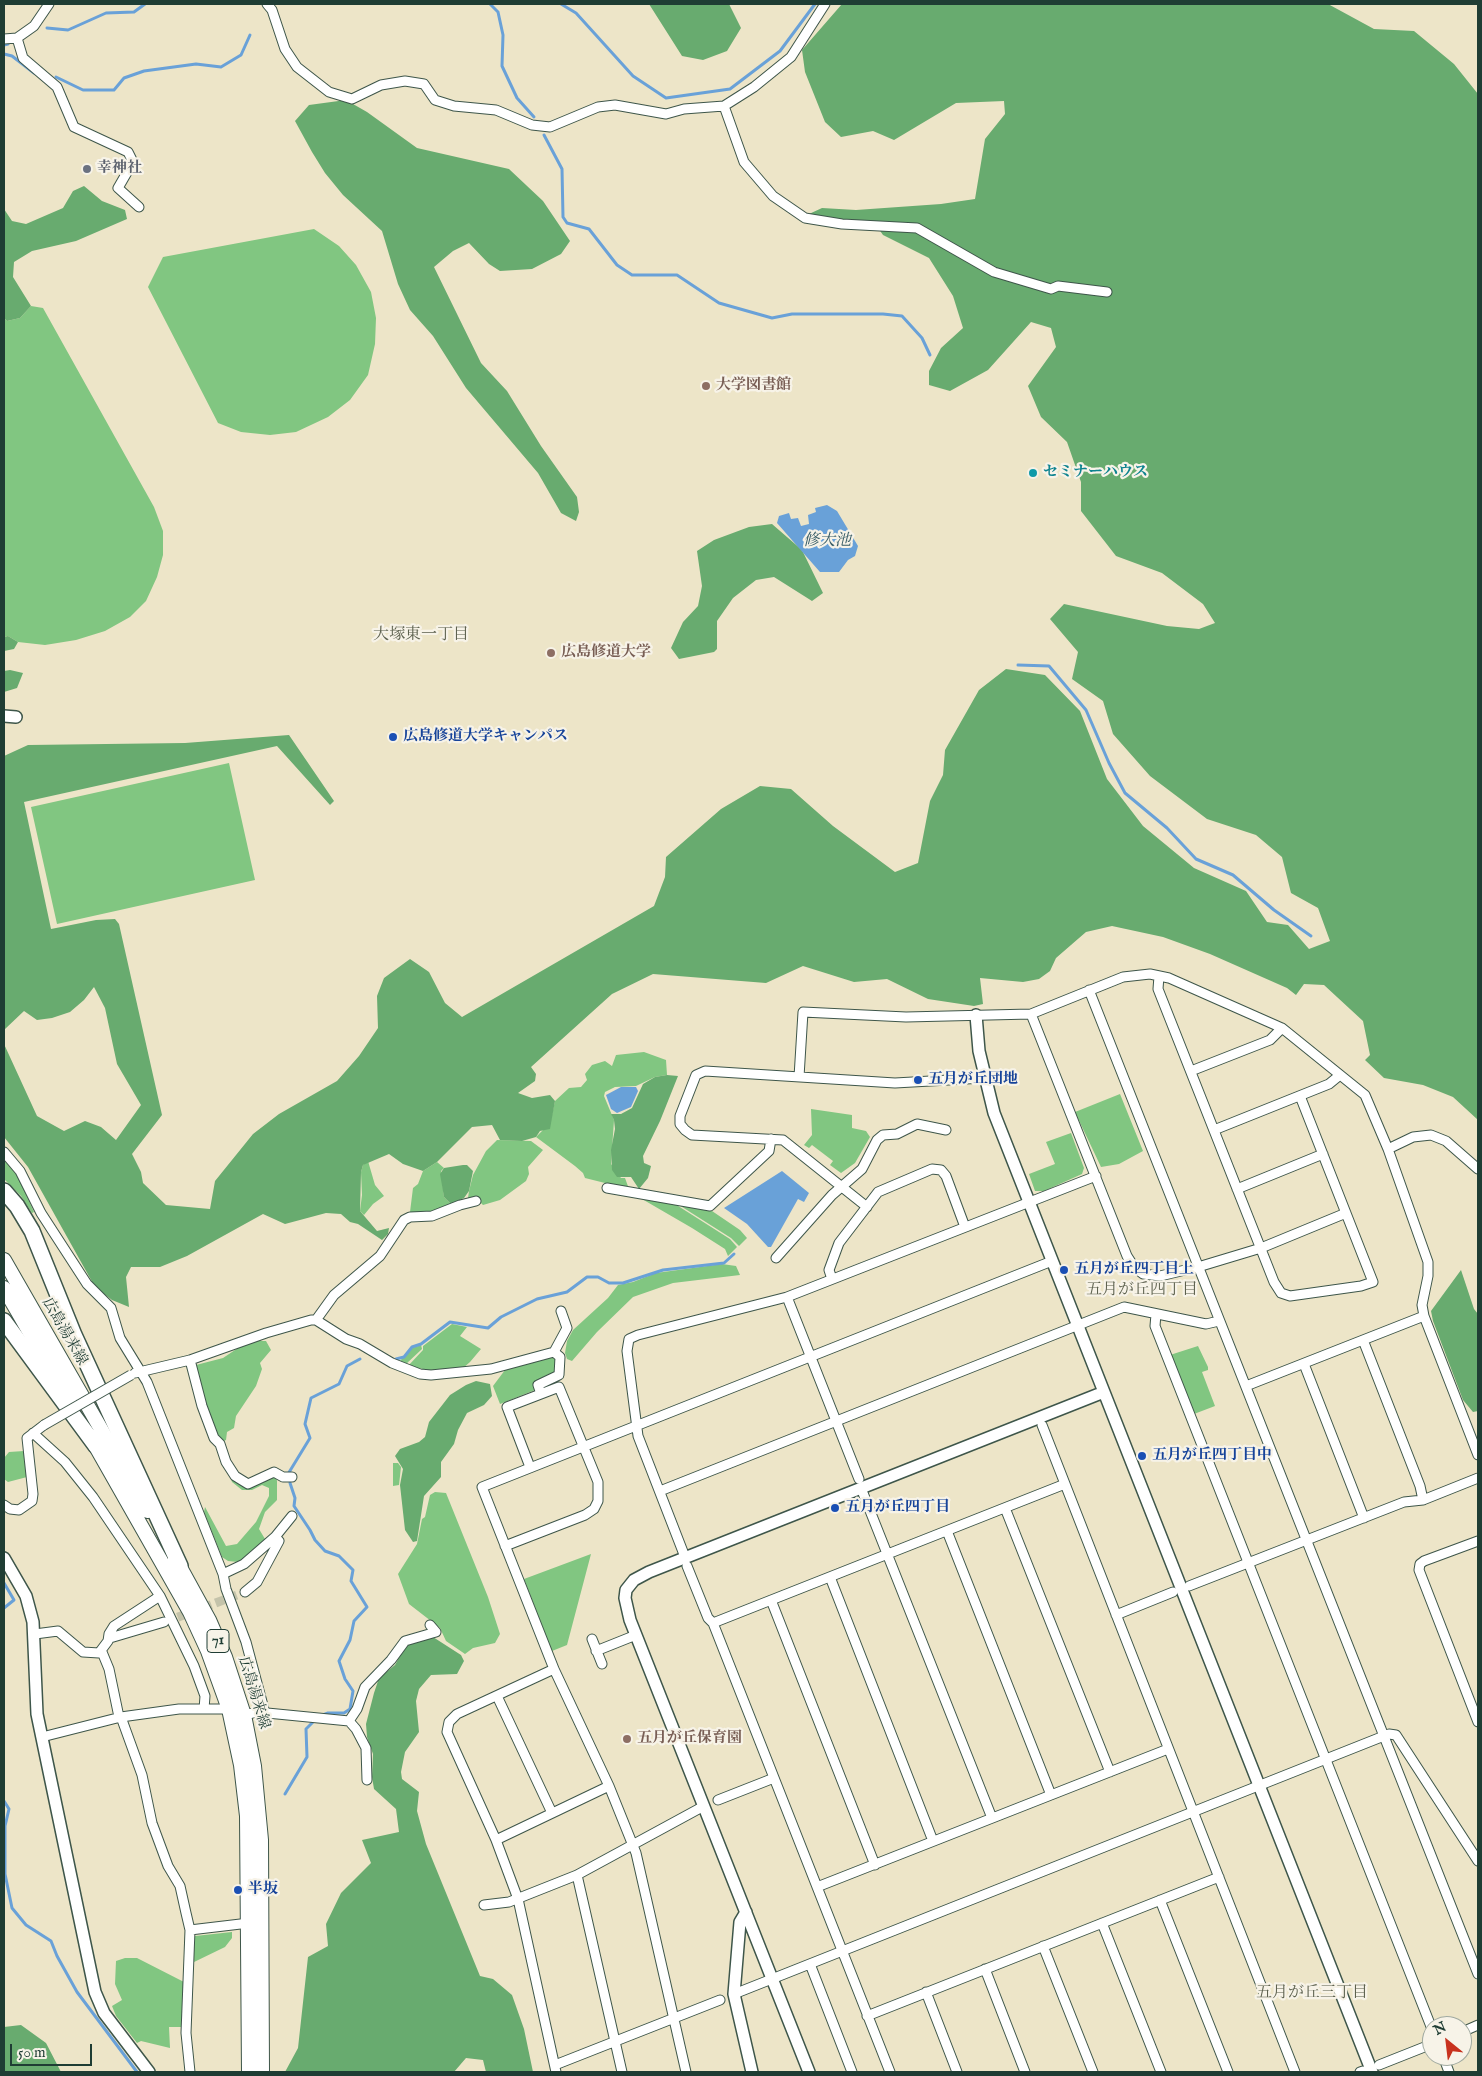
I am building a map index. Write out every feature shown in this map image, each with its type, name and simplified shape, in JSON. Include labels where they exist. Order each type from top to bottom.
[{"type":"highway","points":[[4,1191],[17,1206],[32,1231],[77,1343],[180,1566]]},
{"type":"highway","points":[[4,1321],[96,1446]]},
{"type":"main road","name":"広島湯来線","points":[[4,1260],[180,1566],[217,1638],[244,1715],[254,1766],[261,1830],[262,2072]]},
{"type":"main road","name":"広島湯来線","points":[[4,1288],[190,1612],[208,1651],[229,1710],[241,1765],[246,1808],[249,2072]]},
{"type":"street","points":[[4,39],[17,38],[34,26],[49,4]]},
{"type":"street","points":[[267,4],[272,10],[285,49],[297,67],[329,92],[352,99],[381,85],[405,81],[424,84],[435,100],[454,106],[496,110],[532,126],[550,128],[598,107],[615,105],[666,114],[684,109],[724,106],[754,87],[791,57],[825,4]]},
{"type":"street","points":[[17,38],[23,58],[57,87],[74,127],[128,152],[133,162],[118,188],[139,207]]},
{"type":"street","points":[[724,106],[744,162],[773,196],[805,218],[842,224],[917,228],[994,272],[1051,289],[1058,286],[1107,292]]},
{"type":"street","points":[[4,716],[16,717]]},
{"type":"street","points":[[799,1077],[803,1012],[906,1017],[1031,1014],[1130,975],[1169,978],[1282,1028],[1365,1095],[1388,1150],[1428,1262],[1428,1276],[1422,1305],[1424,1316],[1478,1455]]},
{"type":"street","points":[[1159,976],[1158,989],[1275,1285],[1287,1295],[1306,1295],[1373,1282],[1300,1096]]},
{"type":"street","points":[[1089,990],[1478,1974]]},
{"type":"street","points":[[1031,1014],[1127,1256],[1134,1267],[1143,1274],[1154,1276],[1166,1275],[1261,1248],[1346,1213]]},
{"type":"street","points":[[976,1015],[984,1078],[994,1113],[1259,1786],[1368,2070],[1422,2048]]},
{"type":"street","points":[[1190,1071],[1270,1040],[1282,1028]]},
{"type":"street","points":[[867,1207],[783,1140],[692,1135],[685,1130],[680,1124],[680,1116],[696,1075],[705,1072],[895,1083],[984,1078]]},
{"type":"street","points":[[1214,1130],[1329,1084],[1340,1075]]},
{"type":"street","points":[[776,1258],[841,1186],[862,1169],[877,1140],[883,1135],[897,1134],[916,1124],[946,1130]]},
{"type":"street","points":[[1388,1150],[1418,1136],[1431,1136],[1446,1141],[1478,1169]]},
{"type":"street","points":[[607,1188],[710,1206],[769,1150],[772,1139]]},
{"type":"street","points":[[4,1152],[20,1170],[36,1204],[87,1284],[111,1308],[120,1338],[135,1373],[147,1382],[223,1574],[226,1589],[246,1642],[266,1713]]},
{"type":"street","points":[[1237,1189],[1323,1154]]},
{"type":"street","points":[[832,1279],[829,1270],[839,1243],[880,1190],[936,1168],[946,1176],[965,1227]]},
{"type":"street","points":[[890,2072],[713,1623],[708,1618],[638,1436],[626,1351],[629,1339],[638,1335],[787,1297],[1096,1176]]},
{"type":"street","points":[[316,1320],[334,1295],[380,1256],[404,1220],[410,1217],[432,1216],[476,1201]]},
{"type":"street","points":[[686,2072],[632,1844],[608,1786],[554,1669],[482,1487],[1052,1261]]},
{"type":"street","points":[[787,1297],[992,1818]]},
{"type":"street","points":[[660,1491],[1124,1307],[1206,1324],[1219,1321]]},
{"type":"street","points":[[4,1505],[10,1509],[22,1509],[33,1499],[27,1438],[44,1425],[135,1373],[190,1360],[294,1324],[316,1320],[346,1339],[360,1344],[392,1363],[420,1374],[430,1375],[491,1369],[554,1352],[567,1328],[561,1311]]},
{"type":"street","points":[[1156,1314],[1155,1326],[1427,2016]]},
{"type":"street","points":[[1246,1386],[1424,1316]]},
{"type":"street","points":[[1363,1340],[1420,1486],[1423,1500]]},
{"type":"street","points":[[541,1394],[538,1385],[559,1375],[560,1357],[554,1352]]},
{"type":"street","points":[[190,1360],[202,1406],[214,1438],[220,1444],[226,1462],[234,1476],[248,1484],[274,1472],[284,1477],[292,1477]]},
{"type":"street","points":[[1304,1364],[1364,1518]]},
{"type":"street","points":[[505,1546],[580,1517],[594,1509],[598,1501],[599,1487],[559,1387],[507,1407],[530,1467]]},
{"type":"street","points":[[809,2072],[636,1635],[625,1598],[628,1587],[642,1575],[686,1562],[860,1484],[1104,1392]]},
{"type":"street","points":[[1042,1425],[1296,2072]]},
{"type":"street","points":[[33,1433],[65,1462],[80,1481],[110,1521],[160,1596],[194,1666],[205,1696],[204,1709]]},
{"type":"street","points":[[1189,1586],[1404,1502],[1423,1500],[1478,1478]]},
{"type":"street","points":[[713,1623],[1065,1484]]},
{"type":"street","points":[[1005,1508],[1110,1772]]},
{"type":"street","points":[[223,1574],[244,1564],[275,1536],[292,1516]]},
{"type":"street","points":[[947,1530],[1051,1795]]},
{"type":"street","points":[[245,1592],[257,1582],[279,1541],[275,1536]]},
{"type":"street","points":[[1478,1543],[1424,1561],[1420,1564],[1419,1570],[1478,1722]]},
{"type":"street","points":[[4,1558],[7,1568],[28,1603],[34,1634],[35,1697],[95,1992],[104,2013],[149,2072]]},
{"type":"street","points":[[830,1577],[933,1842]]},
{"type":"street","points":[[1116,1615],[1173,1592]]},
{"type":"street","points":[[34,1634],[58,1631],[83,1652],[95,1654],[102,1652],[114,1626],[160,1596]]},
{"type":"street","points":[[771,1600],[875,1865]]},
{"type":"street","points":[[110,1638],[164,1622]]},
{"type":"street","points":[[349,1721],[357,1709],[365,1686],[391,1660],[405,1641],[436,1632],[430,1625]]},
{"type":"street","points":[[596,1651],[636,1635]]},
{"type":"street","points":[[592,1639],[602,1664]]},
{"type":"street","points":[[102,1652],[109,1669],[120,1717],[142,1775],[145,1795],[158,1840],[168,1866],[182,1891],[190,1930],[186,2033],[190,2072]]},
{"type":"street","points":[[554,1669],[454,1716],[446,1732],[496,1840],[518,1899],[556,2069],[614,2042],[720,2000]]},
{"type":"street","points":[[497,1696],[552,1813]]},
{"type":"street","points":[[42,1737],[120,1717],[179,1709],[229,1710]]},
{"type":"street","points":[[244,1715],[266,1713],[349,1721],[356,1729],[366,1748],[368,1780]]},
{"type":"street","points":[[734,1994],[1390,1734],[1396,1735],[1478,1860]]},
{"type":"street","points":[[817,1888],[1168,1749]]},
{"type":"street","points":[[718,1800],[774,1778]]},
{"type":"street","points":[[496,1840],[608,1786]]},
{"type":"street","points":[[484,1905],[518,1899],[577,1875],[704,1806]]},
{"type":"street","points":[[577,1875],[622,2072]]},
{"type":"street","points":[[867,2016],[1219,1877]]},
{"type":"street","points":[[1160,1900],[1228,2072]]},
{"type":"street","points":[[746,1912],[740,1922],[734,1994],[752,2072]]},
{"type":"street","points":[[190,1930],[248,1923]]},
{"type":"street","points":[[1102,1923],[1161,2072]]},
{"type":"street","points":[[1043,1946],[1093,2072]]},
{"type":"street","points":[[810,1964],[852,2072]]},
{"type":"street","points":[[985,1969],[1025,2072]]},
{"type":"street","points":[[926,1992],[957,2072]]},
{"type":"green space","points":[[649,4],[729,4],[741,28],[727,51],[703,60],[682,56]]},
{"type":"green space","points":[[842,4],[1328,4],[1374,29],[1414,31],[1454,64],[1478,94],[1478,1120],[1453,1097],[1423,1085],[1384,1078],[1365,1060],[1370,1055],[1363,1021],[1324,985],[1304,984],[1296,995],[1287,988],[1210,954],[1163,937],[1112,926],[1086,932],[1056,958],[1050,971],[1039,979],[1023,982],[980,978],[983,1004],[974,1006],[928,999],[887,979],[854,982],[803,966],[766,983],[653,974],[612,994],[531,1067],[536,1074],[535,1081],[518,1093],[532,1098],[550,1095],[555,1101],[550,1129],[540,1131],[536,1137],[522,1141],[500,1140],[492,1125],[472,1127],[437,1162],[423,1171],[403,1164],[389,1154],[363,1165],[361,1172],[360,1211],[377,1231],[389,1228],[388,1234],[382,1240],[358,1224],[350,1222],[341,1214],[326,1213],[285,1224],[263,1214],[187,1256],[160,1267],[131,1267],[126,1277],[129,1307],[112,1300],[95,1287],[28,1167],[4,1137],[4,1044],[37,1116],[64,1131],[85,1121],[101,1127],[116,1140],[141,1105],[117,1064],[105,1008],[94,987],[84,1000],[70,1012],[52,1018],[37,1020],[24,1011],[4,1030],[4,756],[28,745],[185,743],[289,735],[334,801],[330,805],[277,746],[24,802],[51,929],[96,920],[115,919],[119,924],[162,1115],[132,1154],[141,1172],[143,1183],[166,1205],[210,1209],[215,1181],[253,1134],[279,1114],[337,1081],[359,1056],[378,1028],[377,996],[384,978],[410,959],[429,972],[445,1003],[462,1017],[654,906],[665,877],[666,857],[721,809],[760,786],[791,789],[833,826],[895,872],[918,863],[930,801],[943,775],[945,750],[979,690],[1006,669],[1045,675],[1080,711],[1107,779],[1143,826],[1194,868],[1246,891],[1267,922],[1288,925],[1309,949],[1330,941],[1318,908],[1291,893],[1282,857],[1256,835],[1207,819],[1150,776],[1113,734],[1103,701],[1072,679],[1078,652],[1050,619],[1064,604],[1167,626],[1199,629],[1215,623],[1203,604],[1162,573],[1116,556],[1081,511],[1081,482],[1067,442],[1041,417],[1028,386],[1056,347],[1051,328],[1031,322],[988,370],[950,391],[929,385],[929,371],[941,348],[963,328],[953,296],[929,258],[883,235],[876,225],[852,224],[809,214],[822,208],[856,210],[941,204],[975,199],[985,139],[1005,114],[1004,101],[956,103],[894,140],[873,131],[841,137],[825,122],[805,72],[802,50]]},
{"type":"green space","points":[[346,100],[367,112],[417,148],[509,169],[543,201],[570,241],[561,254],[532,269],[500,271],[489,264],[469,243],[453,251],[434,267],[481,363],[507,391],[541,446],[577,497],[579,512],[576,521],[561,513],[538,473],[466,388],[433,336],[410,310],[398,284],[382,231],[343,195],[325,173],[295,121],[309,105]]},
{"type":"green space","points":[[84,186],[102,201],[125,210],[127,219],[76,241],[32,251],[14,262],[13,277],[31,306],[20,318],[7,321],[4,318],[4,209],[12,221],[26,224],[63,208],[73,191]]},
{"type":"green space","points":[[314,229],[339,246],[356,265],[371,292],[376,318],[375,344],[368,375],[350,400],[328,417],[296,432],[270,435],[241,432],[218,423],[148,287],[163,257]]},
{"type":"green space","points":[[31,306],[43,308],[154,507],[163,531],[163,555],[157,577],[146,601],[130,617],[105,631],[76,640],[45,645],[18,642],[8,636],[4,637],[4,318],[7,321],[20,318]]},
{"type":"green space","points":[[772,524],[802,550],[823,593],[812,601],[774,577],[756,580],[733,598],[717,621],[717,649],[714,652],[679,659],[671,648],[683,622],[698,606],[702,586],[697,551],[714,540],[749,527]]},
{"type":"green space","points":[[8,636],[18,642],[14,649],[4,651],[4,637]]},
{"type":"green space","points":[[10,670],[23,673],[17,688],[4,692],[4,671]]},
{"type":"green space","points":[[229,763],[255,880],[57,924],[31,807]]},
{"type":"green space","points":[[644,1052],[666,1060],[667,1075],[655,1077],[636,1086],[615,1087],[605,1092],[604,1096],[614,1120],[611,1164],[621,1178],[625,1178],[629,1189],[585,1178],[583,1173],[575,1166],[536,1137],[551,1119],[555,1101],[569,1088],[581,1087],[587,1080],[585,1074],[592,1065],[605,1061],[612,1066],[616,1055]]},
{"type":"green space","points":[[678,1076],[660,1121],[643,1156],[644,1163],[651,1166],[648,1178],[639,1189],[631,1177],[617,1177],[612,1170],[611,1150],[615,1129],[611,1114],[621,1114],[632,1108],[643,1084],[655,1077]]},
{"type":"green space","points":[[1120,1094],[1143,1151],[1119,1164],[1101,1167],[1075,1112]]},
{"type":"green space","points":[[811,1109],[852,1115],[852,1128],[866,1131],[870,1137],[855,1163],[841,1173],[830,1165],[833,1161],[812,1145],[809,1148],[804,1145],[812,1135]]},
{"type":"green space","points":[[1071,1133],[1084,1168],[1082,1174],[1044,1191],[1035,1191],[1029,1174],[1055,1164],[1046,1142]]},
{"type":"green space","points":[[497,1140],[531,1141],[543,1150],[528,1167],[529,1174],[526,1181],[500,1200],[483,1205],[477,1199],[468,1198],[469,1191],[473,1175],[486,1151]]},
{"type":"green space","points":[[4,1158],[18,1177],[34,1212],[32,1213],[21,1196],[4,1179]]},
{"type":"green space","points":[[368,1161],[375,1185],[384,1196],[373,1204],[364,1215],[360,1211],[362,1195],[361,1172],[363,1165]]},
{"type":"green space","points":[[437,1162],[444,1168],[441,1171],[444,1197],[451,1204],[440,1210],[420,1214],[410,1212],[413,1188],[418,1184],[423,1171]]},
{"type":"green space","points":[[467,1165],[473,1171],[469,1191],[464,1198],[451,1204],[444,1197],[440,1174],[444,1168]]},
{"type":"green space","points":[[642,1199],[675,1204],[730,1239],[737,1247],[728,1256],[725,1249]]},
{"type":"green space","points":[[679,1205],[712,1211],[740,1230],[747,1238],[739,1246],[731,1238]]},
{"type":"green space","points":[[722,1264],[736,1266],[740,1275],[673,1283],[633,1297],[597,1332],[572,1361],[567,1359],[565,1353],[567,1341],[573,1330],[608,1298],[618,1285],[633,1282],[656,1273]]},
{"type":"green space","points":[[1461,1270],[1474,1309],[1478,1314],[1478,1411],[1473,1412],[1463,1400],[1433,1321],[1431,1311]]},
{"type":"green space","points":[[452,1324],[467,1327],[460,1336],[481,1349],[470,1362],[462,1369],[433,1371],[408,1366],[423,1350],[423,1346]]},
{"type":"green space","points":[[257,1341],[266,1341],[271,1350],[260,1363],[262,1369],[256,1386],[236,1416],[234,1428],[227,1432],[226,1440],[222,1442],[218,1439],[205,1404],[196,1365],[223,1358],[241,1346]]},
{"type":"green space","points":[[421,1345],[422,1349],[405,1365],[399,1362],[412,1348]]},
{"type":"green space","points":[[1198,1346],[1208,1367],[1208,1370],[1202,1372],[1215,1406],[1194,1414],[1170,1355]]},
{"type":"green space","points":[[551,1357],[556,1360],[556,1371],[533,1384],[535,1390],[500,1404],[493,1386],[505,1370]]},
{"type":"green space","points":[[476,1381],[490,1384],[492,1396],[484,1405],[467,1413],[458,1430],[454,1444],[441,1462],[441,1477],[424,1496],[417,1541],[413,1542],[405,1530],[400,1485],[403,1469],[395,1456],[400,1449],[419,1442],[425,1437],[429,1422],[450,1395]]},
{"type":"green space","points":[[24,1451],[27,1477],[8,1482],[4,1479],[4,1458],[9,1452]]},
{"type":"green space","points":[[393,1463],[398,1463],[401,1467],[399,1485],[393,1486]]},
{"type":"green space","points":[[229,1472],[245,1488],[268,1476],[276,1477],[277,1481],[277,1500],[265,1512],[259,1529],[265,1539],[242,1561],[238,1562],[228,1561],[222,1557],[204,1512],[205,1507],[226,1546],[237,1544],[256,1522],[269,1496],[269,1488],[262,1485],[252,1490],[242,1490],[232,1482]]},
{"type":"green space","points":[[435,1492],[446,1493],[488,1597],[500,1634],[495,1643],[473,1648],[465,1654],[446,1641],[440,1628],[409,1604],[398,1574],[417,1544],[422,1519],[425,1517],[430,1495]]},
{"type":"green space","points":[[591,1554],[567,1645],[552,1651],[524,1579]]},
{"type":"green space","points":[[433,1637],[461,1655],[464,1661],[457,1674],[431,1675],[419,1689],[416,1701],[419,1732],[405,1752],[401,1772],[402,1779],[419,1792],[417,1811],[426,1844],[480,1976],[493,1979],[512,1995],[524,2029],[533,2072],[486,2072],[483,2060],[466,2058],[454,2072],[285,2072],[298,2048],[308,1957],[328,1946],[326,1924],[341,1893],[371,1863],[362,1840],[399,1832],[396,1809],[374,1789],[372,1777],[373,1754],[367,1737],[366,1724],[379,1678],[395,1665],[406,1645]]},
{"type":"green space","points":[[232,1932],[232,1938],[225,1947],[192,1963],[193,1938],[195,1936]]},
{"type":"green space","points":[[125,1958],[137,1958],[184,1982],[185,2027],[169,2027],[170,2048],[141,2041],[137,2043],[116,2016],[112,2006],[122,2000],[115,1984],[116,1961]]},
{"type":"green space","points":[[21,2025],[46,2043],[61,2072],[4,2072],[4,2027]]},
{"type":"water","name":"修大池","points":[[827,505],[837,511],[858,546],[855,556],[848,560],[839,572],[820,572],[777,523],[779,516],[789,513],[791,519],[798,518],[801,526],[809,524],[808,515],[816,512],[815,508]]},
{"type":"water","points":[[621,1087],[636,1087],[638,1091],[631,1107],[617,1113],[611,1109],[606,1095]]},
{"type":"water","points":[[782,1171],[809,1193],[804,1202],[798,1199],[771,1247],[768,1247],[747,1224],[724,1208]]},
{"type":"waterway","points":[[47,28],[68,30],[106,13],[134,12],[145,4]]},
{"type":"waterway","points":[[490,4],[498,12],[503,35],[502,66],[517,98],[534,117]]},
{"type":"waterway","points":[[561,4],[576,13],[633,76],[666,98],[730,89],[780,51],[815,4]]},
{"type":"waterway","points":[[56,77],[83,90],[114,90],[124,78],[144,71],[196,64],[221,67],[241,55],[250,35]]},
{"type":"waterway","points":[[4,45],[8,44]]},
{"type":"waterway","points":[[4,54],[12,56],[34,73]]},
{"type":"waterway","points":[[544,135],[562,169],[563,217],[567,223],[589,229],[617,265],[632,275],[677,275],[719,303],[772,318],[792,314],[883,314],[902,316],[922,338],[930,355]]},
{"type":"waterway","points":[[1018,665],[1049,666],[1086,710],[1109,763],[1125,793],[1167,828],[1196,859],[1233,875],[1274,910],[1311,936]]},
{"type":"waterway","points":[[396,1359],[404,1357],[412,1347],[421,1344],[450,1322],[488,1328],[501,1317],[537,1299],[567,1292],[587,1277],[598,1277],[609,1283],[623,1283],[663,1270],[724,1263],[734,1254]]},
{"type":"waterway","points":[[288,1474],[310,1438],[305,1424],[311,1398],[339,1384],[347,1366],[360,1359]]},
{"type":"waterway","points":[[290,1483],[295,1498],[294,1506],[315,1540],[325,1551],[339,1556],[353,1570],[351,1581],[367,1607],[354,1621],[350,1640],[339,1661],[345,1679],[353,1691],[350,1709],[344,1713],[328,1713],[320,1716]]},
{"type":"waterway","points":[[4,1583],[14,1600],[4,1608]]},
{"type":"waterway","points":[[285,1794],[307,1757],[306,1729],[315,1720]]},
{"type":"waterway","points":[[4,1801],[9,1809],[5,1826],[5,1874],[12,1908],[26,1925],[51,1941],[77,1992],[137,2072]]},
{"type":"tunnel","points":[[165,1622],[245,1592]]},
{"type":"place","name":"幸神社","points":[[87,169]]},
{"type":"place","name":"大学図書館","points":[[706,386]]},
{"type":"place","name":"セミナーハウス","points":[[1033,473]]},
{"type":"place","name":"広島修道大学","points":[[551,653]]},
{"type":"place","name":"広島修道大学キャンパス","points":[[393,737]]},
{"type":"place","name":"五月が丘団地","points":[[918,1080]]},
{"type":"place","name":"五月が丘四丁目上","points":[[1064,1270]]},
{"type":"place","name":"五月が丘四丁目中","points":[[1142,1456]]},
{"type":"place","name":"五月が丘四丁目","points":[[835,1508]]},
{"type":"place","name":"五月が丘保育園","points":[[627,1739]]},
{"type":"place","name":"半坂","points":[[238,1890]]},
{"type":"district","name":"大塚東一丁目","points":[[421,636]]},
{"type":"district","name":"五月が丘四丁目","points":[[1142,1291]]},
{"type":"district","name":"五月が丘三丁目","points":[[1312,1994]]}]
